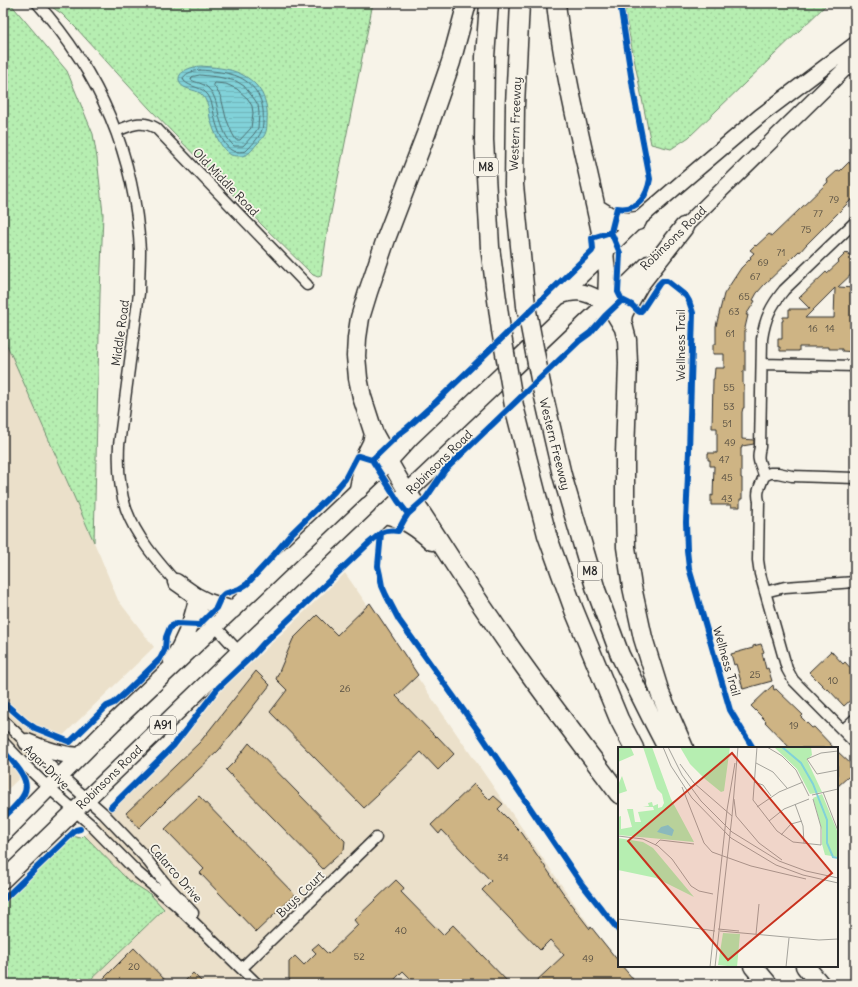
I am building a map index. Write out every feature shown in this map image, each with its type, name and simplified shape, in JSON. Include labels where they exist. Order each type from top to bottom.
[{"type":"highway","points":[[467,3],[451,62],[426,134],[382,250],[360,318],[356,356],[358,378],[365,408],[374,434],[407,492],[454,566],[492,621],[618,793]]},
{"type":"highway","name":"M8","points":[[489,3],[485,57],[484,140],[490,247],[501,330],[514,406],[547,535],[574,610],[619,719],[633,747]]},
{"type":"highway","name":"Western Freeway","points":[[520,3],[515,105],[514,186],[526,306],[541,384],[562,475],[596,590],[620,654],[666,747]]},
{"type":"highway","points":[[556,3],[565,61],[605,252],[607,274],[606,304]]},
{"type":"highway","points":[[596,208],[622,222],[637,221]]},
{"type":"highway","points":[[684,227],[639,285],[628,303],[623,314],[622,321],[627,340],[628,363],[625,454],[626,546],[632,587],[643,638],[660,693],[684,747]]},
{"type":"highway","points":[[3,834],[80,756],[605,252]]},
{"type":"highway","points":[[558,296],[571,292],[583,292],[592,295],[606,304],[616,314],[624,328]]},
{"type":"highway","name":"Robinsons Road","points":[[3,880],[86,798],[606,304]]},
{"type":"highway","points":[[359,489],[365,457],[372,443],[374,434]]},
{"type":"highway","points":[[384,514],[413,525],[433,542],[454,566]]},
{"type":"highway","points":[[176,582],[206,602],[233,610]]},
{"type":"highway","points":[[163,676],[179,650],[193,618],[196,604]]},
{"type":"highway","points":[[26,742],[62,754],[80,756]]},
{"type":"highway","points":[[754,967],[768,984]]},
{"type":"highway","points":[[770,967],[782,984]]},
{"type":"highway","points":[[806,967],[821,984]]},
{"type":"highway","points":[[810,967],[821,984]]},
{"type":"main road","points":[[605,252],[637,221],[760,116],[855,44]]},
{"type":"main road","name":"Robinsons Road","points":[[606,304],[855,59]]},
{"type":"street","name":"Middle Road","points":[[37,3],[66,38],[87,70],[104,102],[116,131],[132,189],[140,251],[139,293],[118,462],[119,478],[126,508],[139,536],[151,553],[239,652]]},
{"type":"street","name":"Old Middle Road","points":[[116,131],[145,123],[156,128],[307,285]]},
{"type":"street","points":[[853,229],[784,290],[772,306],[767,316],[763,331],[760,447],[758,460],[768,476],[778,479],[792,476],[855,478]]},
{"type":"street","points":[[762,364],[855,366]]},
{"type":"street","points":[[768,476],[758,491],[758,560],[760,574],[787,669],[793,680],[855,743]]},
{"type":"street","points":[[766,592],[785,587],[855,582]]},
{"type":"street","points":[[843,730],[855,718]]},
{"type":"street","name":"Agar Drive","points":[[3,720],[86,798]]},
{"type":"street","name":"Agar Drive","points":[[3,742],[26,766],[74,810]]},
{"type":"street","name":"Calarco Drive","points":[[86,798],[103,813],[144,856],[164,882],[257,984]]},
{"type":"street","name":"Calarco Drive","points":[[74,810],[90,824],[138,873],[176,905],[242,968]]},
{"type":"street","name":"Buys Court","points":[[242,968],[376,838]]},
{"type":"shaded area","points":[[3,336],[118,600],[154,647],[3,794]]},
{"type":"shaded area","points":[[345,573],[618,965],[618,967],[622,967],[636,984],[3,984],[3,902],[72,836],[81,838],[178,746],[220,692],[229,682],[248,666]]},
{"type":"green space","points":[[3,3],[10,3],[67,71],[93,134],[103,214],[94,542],[3,336]]},
{"type":"green space","points":[[46,3],[373,3],[327,233],[321,276],[318,277],[313,275],[262,225],[149,108],[77,29],[62,14]]},
{"type":"green space","points":[[624,3],[828,3],[689,137],[671,149],[651,144]]},
{"type":"green space","points":[[84,835],[128,880],[150,894],[164,909],[86,984],[3,984],[3,902],[72,836],[81,838]]},
{"type":"water","points":[[200,66],[216,67],[241,74],[253,82],[262,93],[265,100],[267,114],[266,130],[262,138],[247,155],[234,156],[227,152],[220,144],[215,133],[210,118],[208,105],[204,97],[196,91],[184,87],[180,83],[179,77],[183,71]]},
{"type":"building","points":[[855,161],[855,196],[800,252],[799,251],[764,285],[757,293],[753,300],[755,301],[746,315],[748,315],[745,328],[742,439],[754,440],[754,444],[742,446],[741,448],[742,499],[740,499],[740,507],[731,507],[731,505],[711,505],[711,495],[713,496],[714,466],[710,466],[708,453],[717,453],[717,428],[712,428],[713,379],[715,368],[724,368],[724,354],[713,354],[713,344],[716,344],[716,326],[724,294],[741,268],[754,253],[750,250],[769,234],[772,236],[828,182],[827,180],[838,170],[840,171],[849,162],[851,165]]},
{"type":"building","points":[[847,252],[855,261],[855,271],[838,287],[855,288],[855,352],[842,351],[842,349],[829,349],[829,347],[799,347],[799,351],[780,351],[780,347],[778,347],[778,339],[782,339],[783,317],[789,317],[789,309],[810,309],[799,298],[826,272],[827,273],[839,262],[838,261]],"holes":[[[835,288],[834,318],[805,318]]]},
{"type":"building","points":[[370,603],[418,675],[396,696],[454,754],[438,770],[421,752],[364,808],[270,712],[287,690],[276,679],[293,639],[317,615],[337,635]]},
{"type":"building","points":[[761,644],[764,652],[762,653],[766,669],[768,668],[772,681],[743,689],[736,664],[734,665],[731,654],[753,648],[753,646]]},
{"type":"building","points":[[831,651],[843,664],[845,662],[855,673],[855,696],[844,706],[809,672]]},
{"type":"building","points":[[256,671],[270,685],[219,750],[139,828],[126,813],[200,742]]},
{"type":"building","points":[[773,685],[774,690],[776,689],[803,715],[801,717],[812,728],[814,727],[833,747],[789,747],[751,706]]},
{"type":"building","points":[[249,743],[345,841],[344,850],[323,869],[226,770]]},
{"type":"building","points":[[838,752],[852,765],[851,766],[855,770],[855,773],[849,778],[848,777],[838,786]]},
{"type":"building","points":[[474,784],[490,800],[494,796],[503,804],[498,809],[522,833],[570,903],[590,929],[591,927],[618,961],[618,967],[623,967],[633,979],[628,984],[533,984],[564,955],[550,940],[540,950],[482,890],[491,881],[442,830],[439,834],[431,825]]},
{"type":"building","points":[[199,796],[295,895],[256,932],[200,873],[204,869],[165,829]]},
{"type":"building","points":[[396,880],[404,888],[401,892],[443,935],[453,925],[510,984],[416,984],[403,971],[390,984],[294,984],[289,979],[289,962],[295,956],[304,965],[316,953],[312,949],[318,944],[328,954],[358,925],[354,920]]},
{"type":"building","points":[[134,948],[169,984],[98,984]]},
{"type":"building","points":[[193,973],[204,984],[182,984]]},
{"type":"cycle path","name":"Wellness Trail","points":[[620,3],[634,95],[650,179],[647,192],[636,205],[617,208],[611,232],[620,253],[618,292],[622,300],[632,305],[640,312],[659,284],[662,281],[667,281],[686,296],[693,313],[686,522],[689,568],[730,710],[752,747]]},
{"type":"cycle path","points":[[408,514],[372,460],[437,401],[592,251],[592,238],[611,232]]},
{"type":"cycle path","points":[[618,930],[581,883],[479,732],[399,620],[382,586],[378,566],[381,533],[389,530],[398,531],[408,514],[426,498],[445,470],[579,341],[590,333],[622,300]]},
{"type":"cycle path","points":[[3,702],[35,728],[70,742],[107,706],[114,703],[160,659],[165,649],[166,637],[170,627],[176,624],[199,625],[216,608],[224,594],[239,589],[247,584],[292,533],[334,492],[345,479],[357,456],[372,460]]},
{"type":"cycle path","points":[[111,807],[174,745],[218,688],[381,533]]},
{"type":"cycle path","points":[[3,751],[20,771],[26,788],[20,801],[3,818]]},
{"type":"cycle path","points":[[3,900],[76,830],[80,829]]}]
